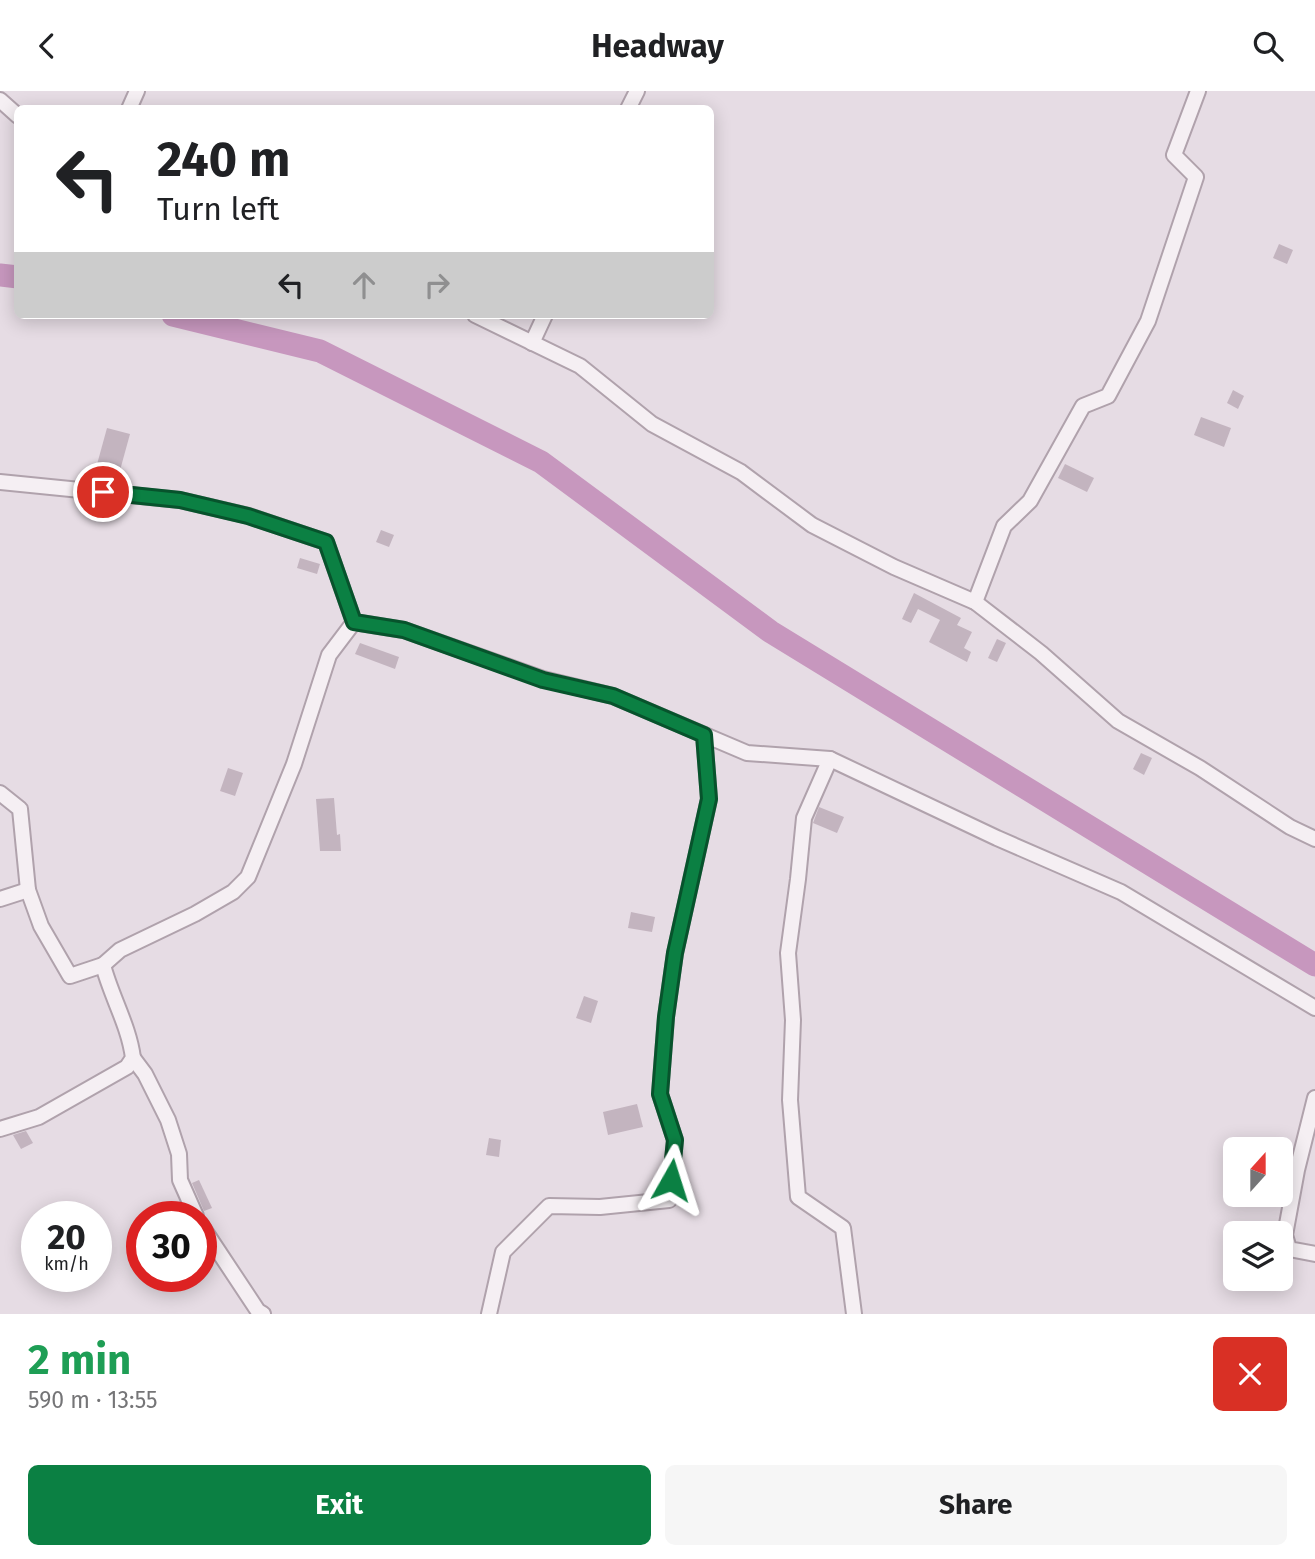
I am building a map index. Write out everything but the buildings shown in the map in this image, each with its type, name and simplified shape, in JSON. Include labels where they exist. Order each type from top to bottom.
[{"type":"street","points":[[975,602],[1004,526],[1030,501],[1083,407],[1108,396],[1148,321],[1196,177],[1174,155],[1198,91]]},
{"type":"street","points":[[0,100],[14,112]]},
{"type":"street","points":[[483,319],[580,366],[652,423],[741,472],[812,525],[894,567],[975,602],[1041,653],[1118,721],[1200,768],[1290,827],[1315,839]]},
{"type":"street","points":[[532,343],[543,319]]},
{"type":"street","points":[[0,482],[180,500],[248,516],[326,542],[354,622]]},
{"type":"street","points":[[354,622],[404,630],[543,680],[613,696],[747,753],[830,759],[1121,893],[1315,1008]]},
{"type":"street","points":[[0,793],[20,809],[28,890],[41,926],[70,976],[103,965],[120,950],[223,898],[248,877],[294,764],[329,655],[354,622]]},
{"type":"street","points":[[489,1314],[503,1252],[548,1206],[600,1207],[668,1200],[675,1140],[660,1094],[666,1017],[675,953],[709,799],[704,735]]},
{"type":"street","points":[[830,759],[804,818],[788,953],[793,1020],[790,1100],[799,1197],[843,1228],[854,1314]]},
{"type":"street","points":[[0,899],[28,890]]},
{"type":"street","points":[[103,965],[133,1058],[145,1074],[168,1120],[179,1154],[180,1180],[189,1201]]},
{"type":"street","points":[[0,1129],[39,1117],[127,1067],[133,1058]]},
{"type":"street","points":[[1315,1098],[1297,1170],[1285,1235],[1289,1249],[1315,1254]]},
{"type":"street","points":[[217,1249],[258,1311],[263,1314]]},
{"type":"waterway","points":[[0,275],[14,277]]},
{"type":"waterway","points":[[189,319],[320,351],[541,462],[771,632],[1315,965]]},
{"type":"route","points":[[103,492],[180,500],[248,516],[326,542],[354,622],[404,630],[543,680],[613,696],[704,735],[709,799],[675,953],[666,1017],[660,1094],[675,1140],[671,1180]]}]
